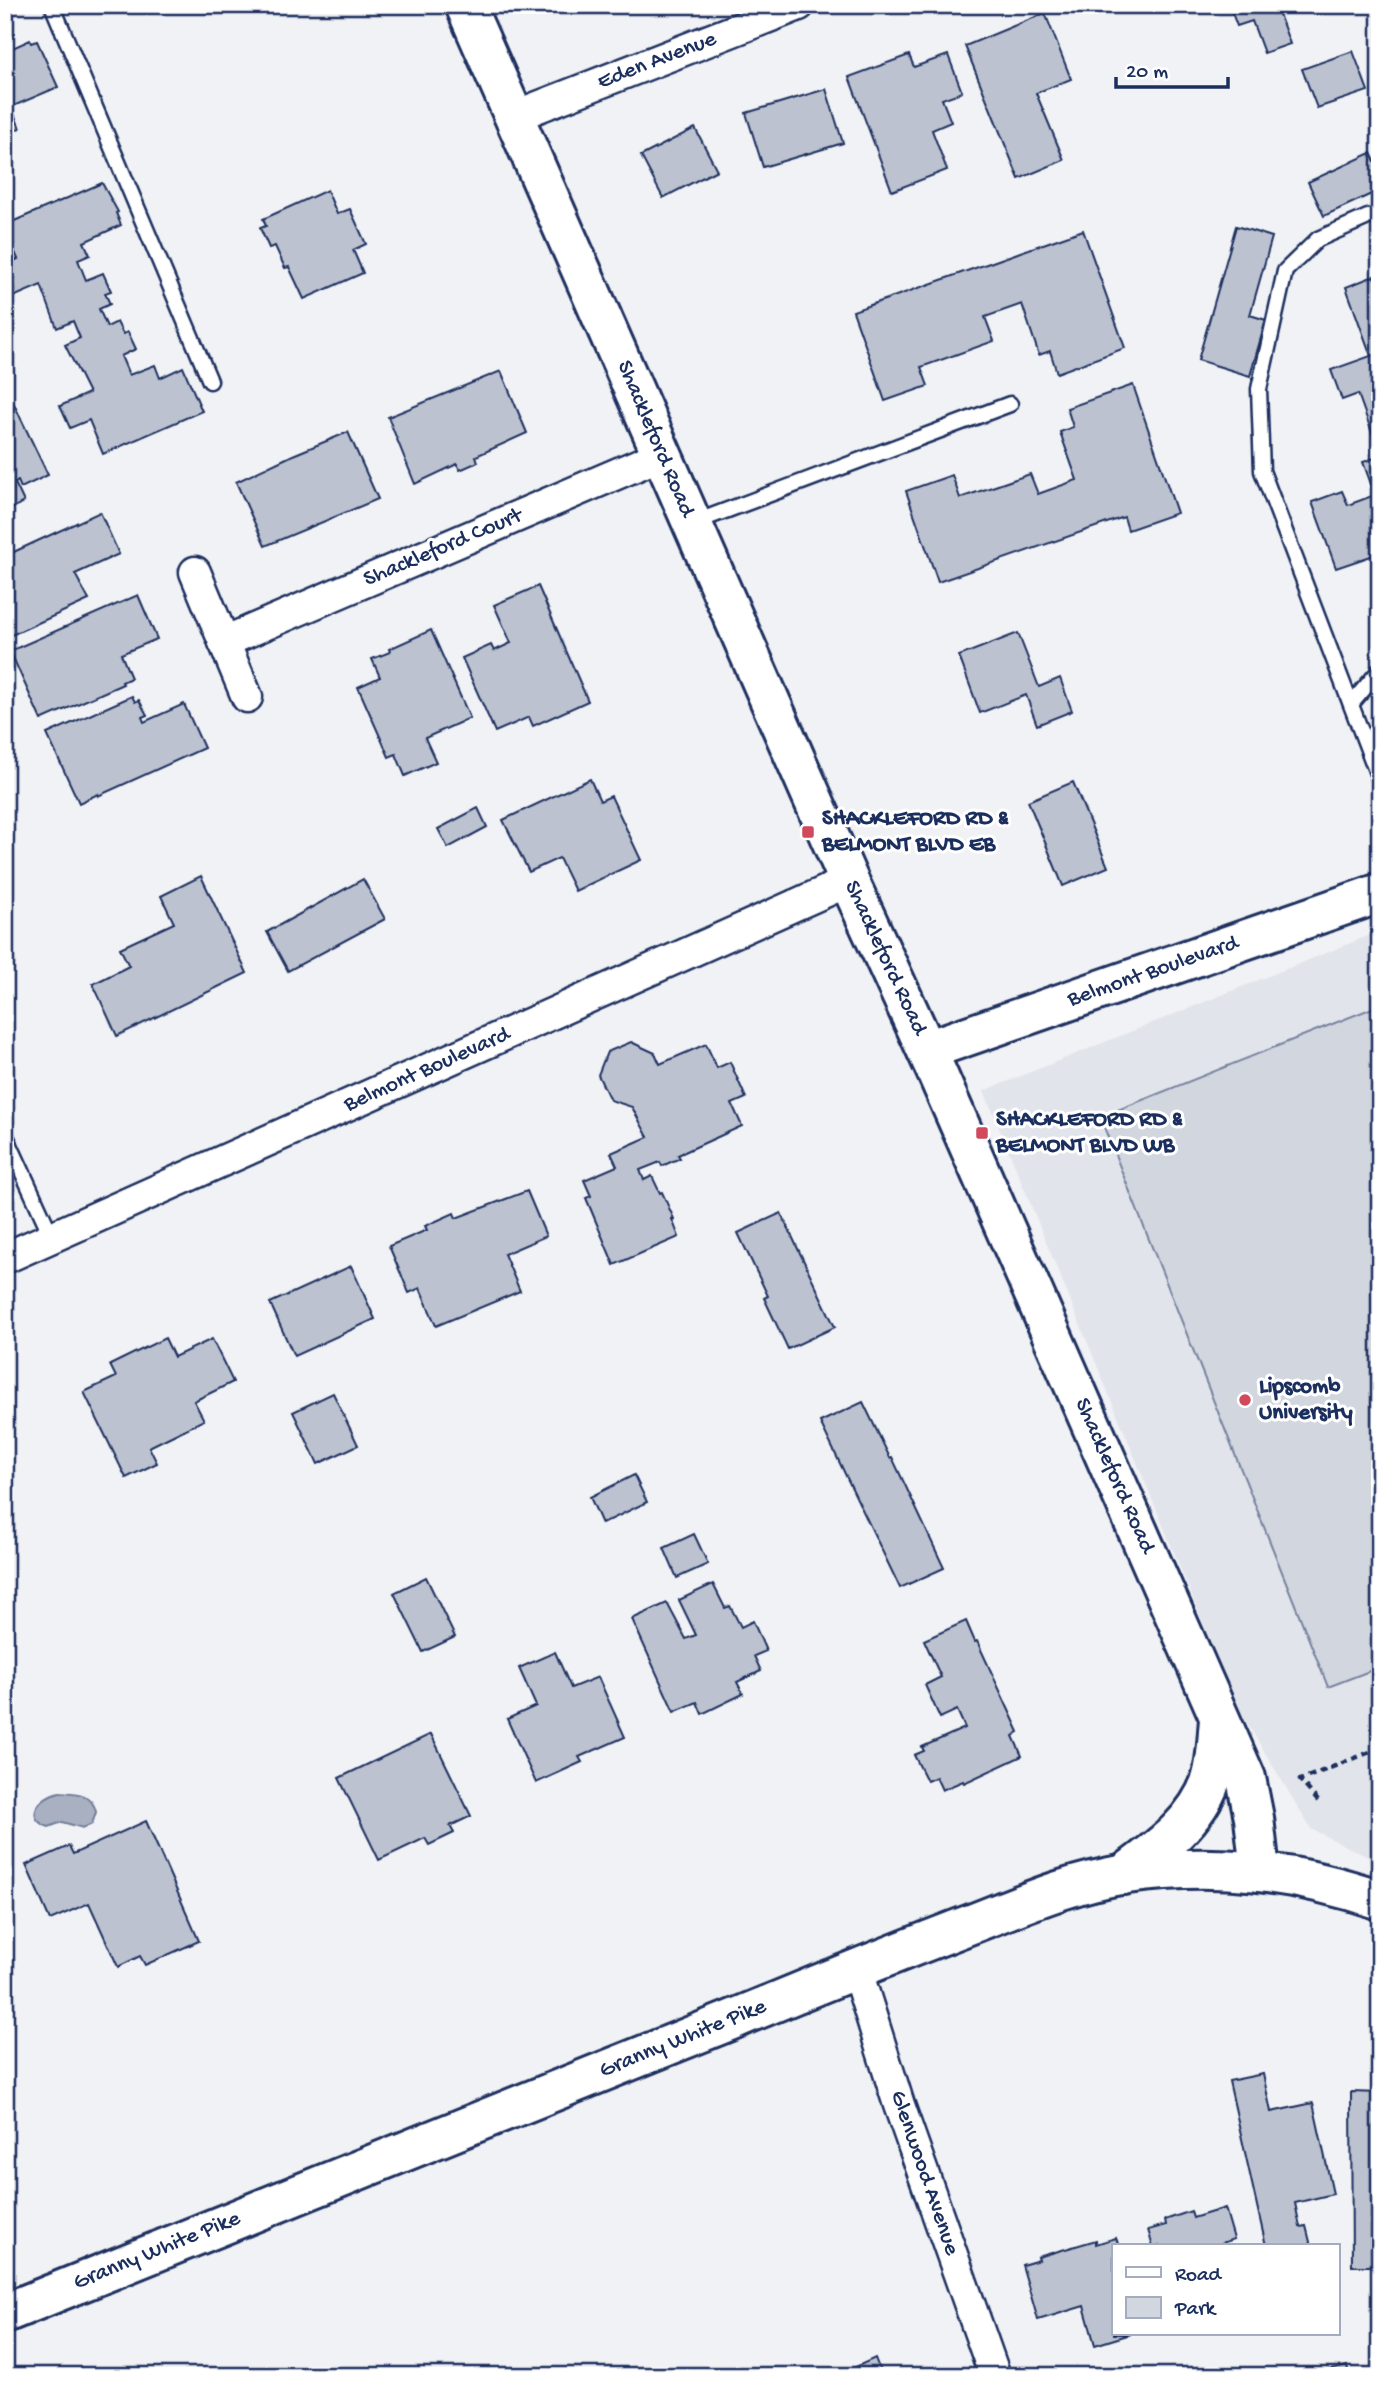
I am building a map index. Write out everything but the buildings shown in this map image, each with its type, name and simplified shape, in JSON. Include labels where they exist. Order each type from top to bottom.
[{"type":"street","name":"Shackleford Road","points":[[465,5],[1245,1778],[1254,1818],[1260,1871]]},
{"type":"street","name":"Eden Avenue","points":[[515,116],[799,5]]},
{"type":"street","name":"Shackleford Court","points":[[225,642],[663,454]]},
{"type":"street","points":[[195,572],[247,697]]},
{"type":"street","name":"Belmont Boulevard","points":[[5,1258],[849,881]]},
{"type":"street","name":"Belmont Boulevard","points":[[927,1050],[1380,892]]},
{"type":"street","points":[[1123,1875],[1177,1833],[1197,1808],[1213,1770],[1219,1718]]},
{"type":"street","name":"Granny White Pike","points":[[5,2313],[856,1968],[1071,1887],[1123,1875],[1176,1869],[1230,1868],[1335,1884],[1380,1900]]},
{"type":"street","name":"Glenwood Avenue","points":[[856,1968],[899,2105],[995,2376]]},
{"type":"lane","points":[[52,5],[211,381]]},
{"type":"lane","points":[[1380,216],[1368,217],[1318,239],[1285,271],[1259,389],[1262,471],[1380,781]]},
{"type":"lane","points":[[692,523],[1010,404]]},
{"type":"lane","points":[[1351,704],[1380,670]]},
{"type":"lane","points":[[5,1134],[52,1237]]},
{"type":"path","points":[[1318,1801],[1300,1780],[1380,1748]]},
{"type":"shaded area","name":"Lipscomb University","points":[[1380,931],[1380,1863],[1311,1829],[1238,1708],[984,1091]]},
{"type":"green space","points":[[1380,1005],[1380,1667],[1328,1687],[1100,1117]]},
{"type":"water","points":[[60,1792],[78,1794],[91,1801],[96,1812],[92,1824],[83,1828],[62,1822],[49,1827],[37,1819],[35,1813],[41,1802]]},
{"type":"place","name":"SHACKLEFORD RD & BELMONT BLVD EB","points":[[808,832]]},
{"type":"place","name":"SHACKLEFORD RD & BELMONT BLVD WB","points":[[982,1133]]},
{"type":"place","name":"Lipscomb University","points":[[1245,1400]]}]
